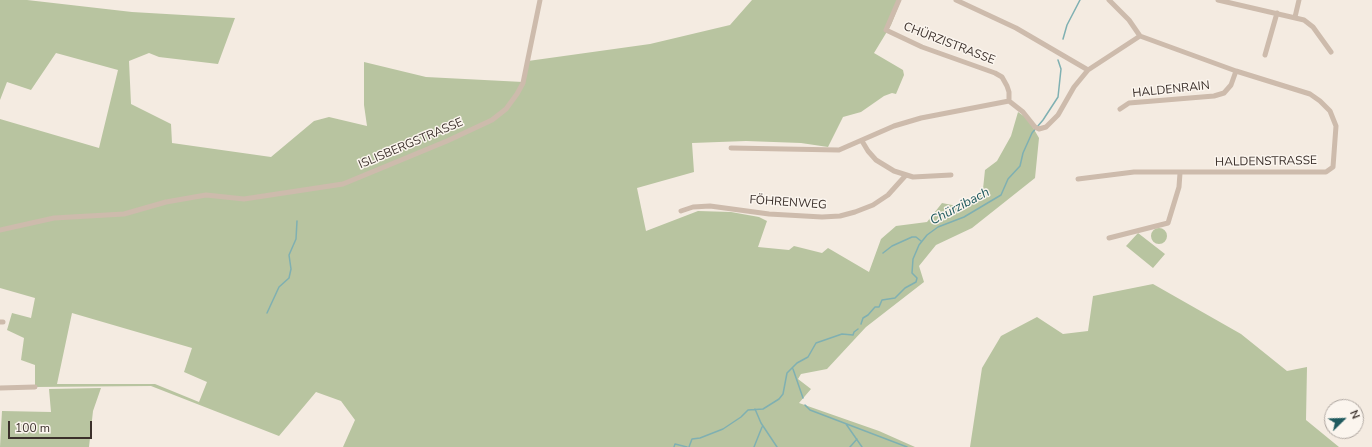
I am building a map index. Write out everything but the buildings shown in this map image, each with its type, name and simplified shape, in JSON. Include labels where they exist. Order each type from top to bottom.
[{"type":"street","name":"ISLISBERGSTRASSE","points":[[0,230],[54,218],[124,214],[166,202],[206,194],[244,199],[342,184],[492,120],[506,109],[523,82],[540,0]]},
{"type":"street","name":"CHÜRZISTRASSE","points":[[899,0],[886,30],[922,47],[995,73],[1002,77],[1009,92],[1009,101]]},
{"type":"street","points":[[956,0],[1016,28],[1088,70]]},
{"type":"street","points":[[731,148],[840,150],[894,126],[921,118],[1009,101],[1023,112],[1037,128],[1046,127],[1058,115],[1074,87],[1088,70],[1140,36],[1129,20],[1109,0]]},
{"type":"street","points":[[1218,0],[1295,16],[1304,20],[1313,27],[1331,52]]},
{"type":"street","points":[[1295,16],[1299,0]]},
{"type":"street","points":[[1265,55],[1277,12]]},
{"type":"street","name":"HALDENSTRASSE","points":[[1078,179],[1134,172],[1321,172],[1330,170],[1333,167],[1337,131],[1335,120],[1326,106],[1310,94],[1236,71],[1140,36]]},
{"type":"street","name":"HALDENRAIN","points":[[1120,109],[1130,104],[1214,96],[1224,93],[1231,86],[1236,71]]},
{"type":"street","points":[[862,141],[876,160],[894,171],[906,175],[923,177],[951,175]]},
{"type":"street","points":[[1109,238],[1168,223],[1179,187],[1180,173]]},
{"type":"street","name":"FÖHRENWEG","points":[[681,211],[693,207],[710,206],[769,214],[822,217],[840,216],[873,205],[888,195],[906,175]]},
{"type":"street","points":[[0,388],[35,387]]},
{"type":"green space","points":[[0,0],[27,0],[132,12],[235,18],[218,64],[159,57],[149,53],[129,61],[131,104],[171,124],[172,143],[271,157],[314,121],[329,117],[367,126],[364,105],[364,62],[426,77],[523,82],[528,61],[650,44],[730,25],[752,0],[901,0],[891,25],[874,53],[903,70],[904,75],[896,94],[892,93],[884,96],[861,112],[843,117],[828,147],[801,143],[746,141],[692,143],[694,172],[637,188],[646,231],[698,211],[731,212],[759,217],[767,221],[758,247],[789,250],[794,246],[822,253],[828,248],[869,272],[881,239],[896,226],[927,222],[942,203],[962,207],[983,189],[985,170],[997,161],[1011,136],[1018,112],[1028,119],[1039,138],[1035,178],[972,228],[936,245],[919,266],[924,282],[866,327],[827,369],[801,374],[798,379],[811,389],[799,403],[879,431],[915,447],[343,447],[355,420],[341,401],[316,392],[279,436],[151,386],[35,387],[35,365],[21,360],[24,338],[7,330],[12,313],[31,318],[35,298],[0,288],[0,119],[99,148],[118,70],[56,53],[31,90],[7,82],[0,100]],"holes":[[[72,313],[192,348],[184,372],[207,382],[199,402],[155,384],[57,384]]]},
{"type":"green space","points":[[1159,228],[1166,233],[1167,236],[1162,243],[1159,244],[1152,239],[1151,236],[1156,229]]},
{"type":"green space","points":[[1138,233],[1165,254],[1153,268],[1126,246]]},
{"type":"green space","points":[[1153,284],[1241,334],[1287,371],[1307,367],[1306,420],[1324,435],[1324,439],[1329,439],[1339,447],[970,447],[982,368],[1001,336],[1037,317],[1063,334],[1088,331],[1093,296]]},
{"type":"green space","points":[[101,388],[93,411],[89,447],[0,447],[2,411],[51,412],[49,389]]},
{"type":"waterway","name":"Chürzibach","points":[[1063,39],[1067,25],[1080,0]]},
{"type":"waterway","name":"Chürzibach","points":[[861,324],[863,318],[875,307],[879,307],[882,300],[895,298],[905,288],[916,282],[917,278],[912,273],[913,259],[919,245],[927,235],[938,227],[964,217],[1001,195],[1008,179],[1020,166],[1023,153],[1032,133],[1043,120],[1058,97],[1061,69],[1058,60]]},
{"type":"waterway","points":[[267,313],[279,287],[289,278],[291,269],[289,255],[296,239],[297,221]]},
{"type":"waterway","points":[[883,253],[892,246],[912,237],[916,237],[921,241]]},
{"type":"waterway","name":"Chürzibach","points":[[689,447],[692,439],[700,438],[723,429],[741,417],[748,410],[763,409],[779,399],[783,394],[787,373],[797,363],[808,357],[816,343],[842,334],[853,335],[858,329]]},
{"type":"waterway","points":[[793,369],[803,398]]},
{"type":"waterway","points":[[805,405],[810,410],[907,447]]},
{"type":"waterway","points":[[755,409],[761,423],[777,447]]},
{"type":"waterway","points":[[846,424],[862,447]]},
{"type":"waterway","points":[[754,447],[762,427]]},
{"type":"waterway","points":[[850,447],[857,439]]},
{"type":"waterway","name":"Chürzibach","points":[[674,447],[675,444],[687,447]]}]
